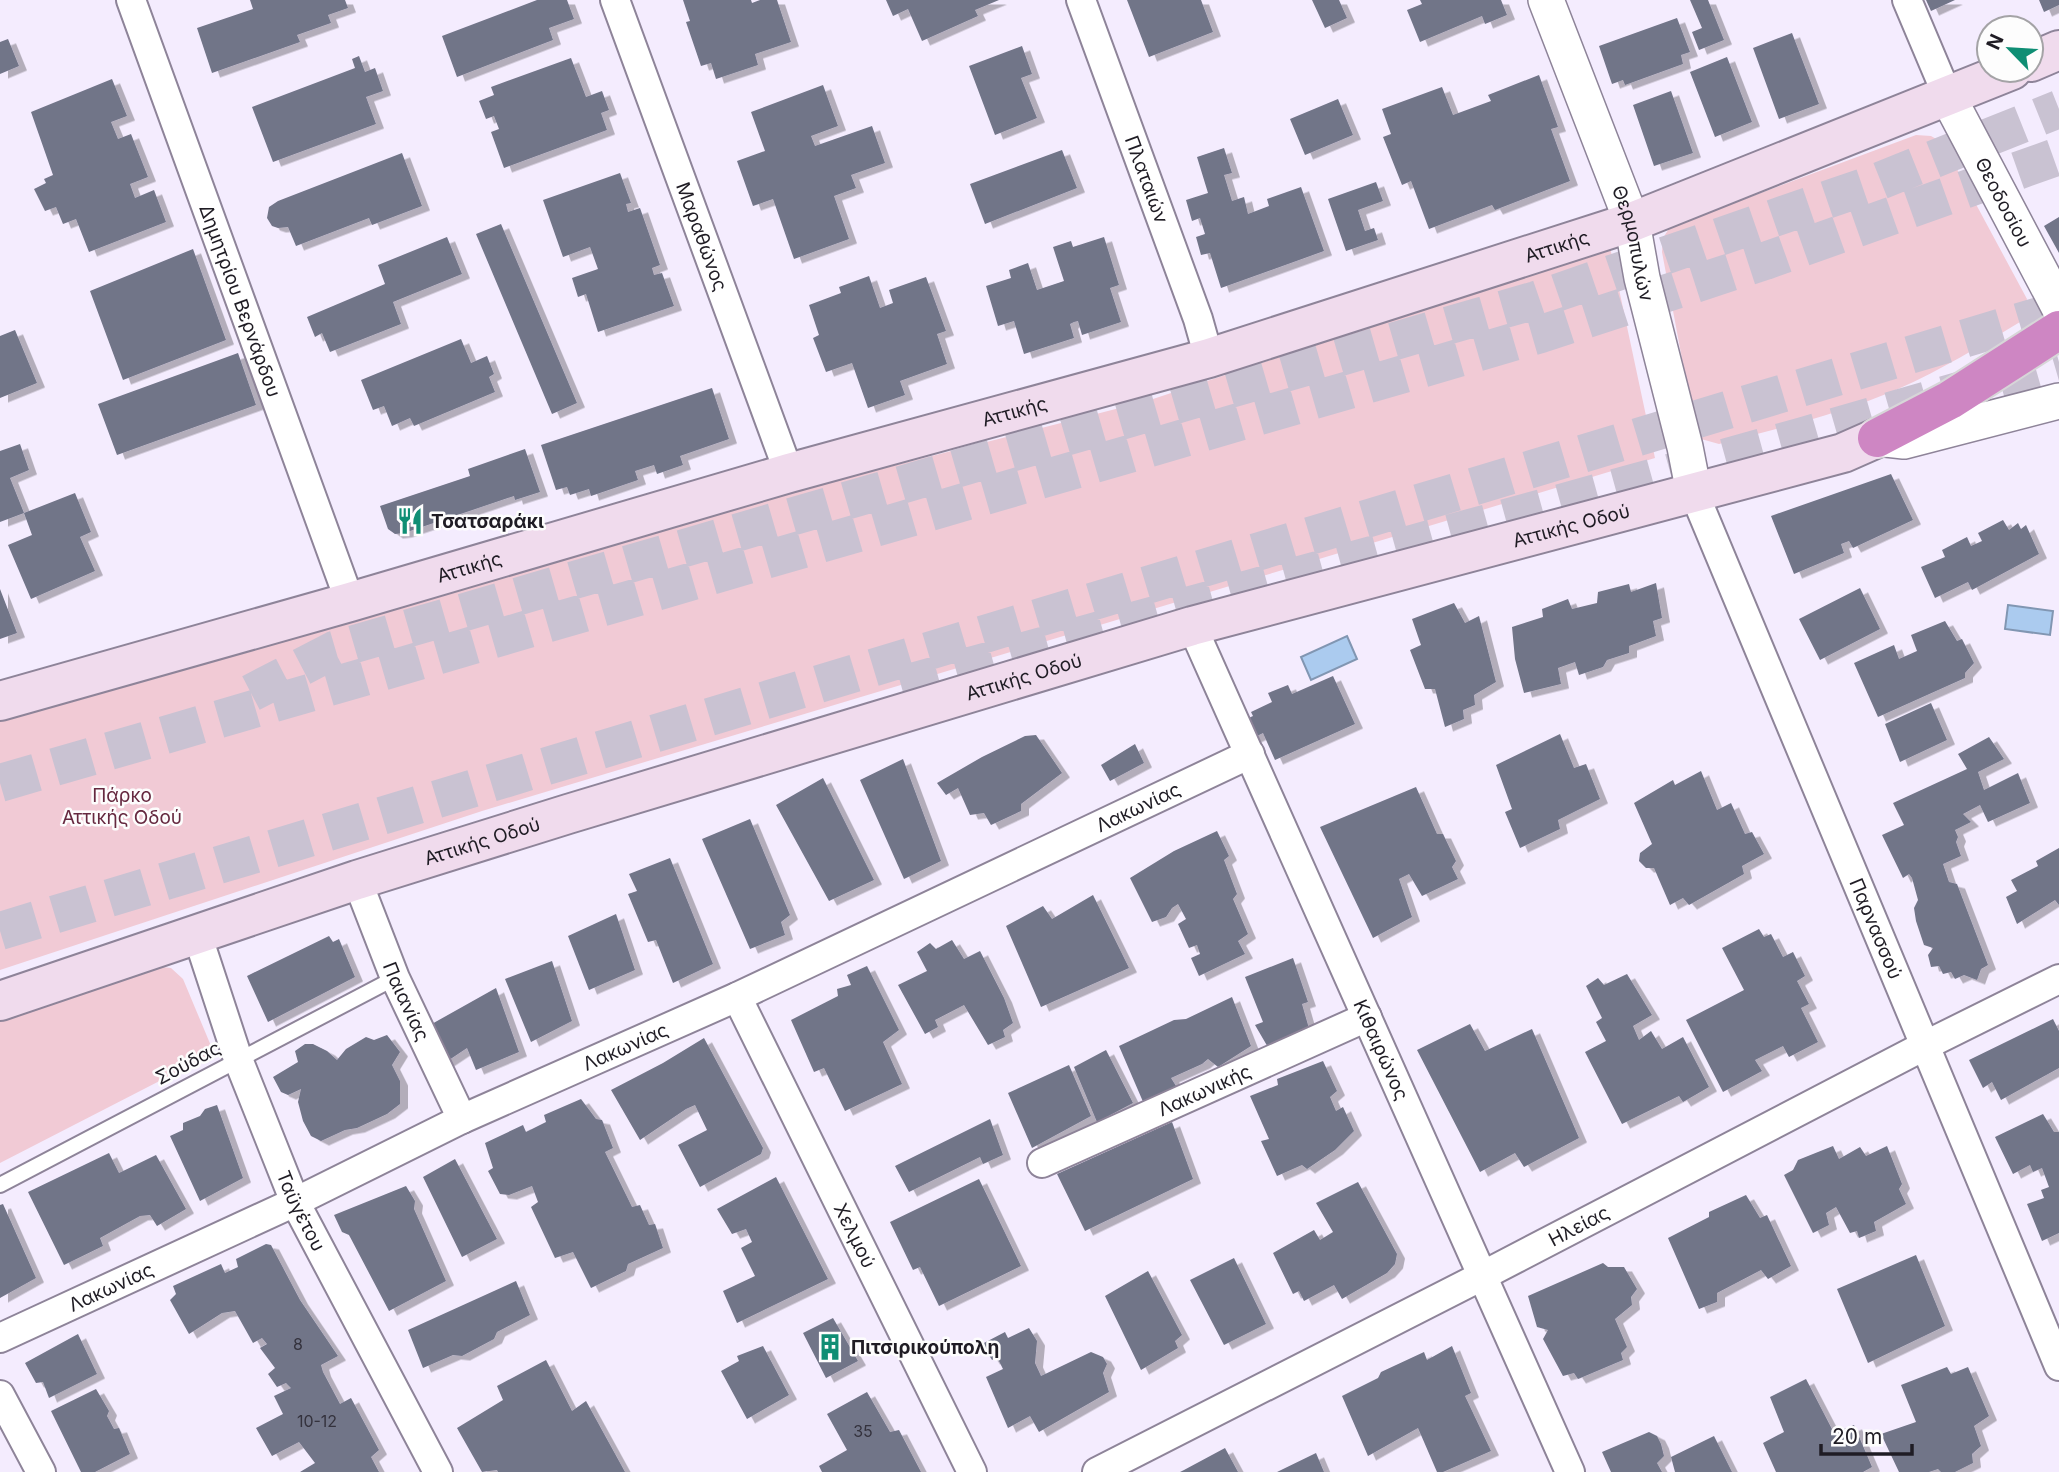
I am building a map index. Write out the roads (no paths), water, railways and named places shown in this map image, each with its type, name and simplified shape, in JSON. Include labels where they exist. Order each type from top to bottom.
[{"type":"highway","points":[[1877,438],[1951,400],[2059,330]]},
{"type":"main road","name":"Αττικής","points":[[0,701],[350,603],[789,473],[1209,358],[1632,222],[1979,84]]},
{"type":"main road","name":"Αττικής Οδού","points":[[0,1001],[357,880],[1192,626],[1843,453],[1877,438]]},
{"type":"street","name":"Δημητρίου Βερνάρδου","points":[[131,0],[350,603]]},
{"type":"street","name":"Μαραθώνος","points":[[615,0],[789,473]]},
{"type":"street","name":"Πλαταιών","points":[[1081,0],[1198,319],[1209,358]]},
{"type":"street","name":"Θερμοπυλών","points":[[1546,0],[1632,222],[1642,278],[1694,493]]},
{"type":"street","points":[[1907,0],[1948,97]]},
{"type":"street","name":"Θεοδοσίου","points":[[1948,97],[2059,307]]},
{"type":"street","name":"Αττικής Οδού","points":[[1877,438],[1904,441],[2059,401]]},
{"type":"street","name":"Παρνασσού","points":[[1694,493],[1926,1045],[2047,1303],[2059,1366]]},
{"type":"street","name":"Κιθαιρώνος","points":[[1192,626],[1570,1472]]},
{"type":"street","name":"Λακωνίας","points":[[0,1338],[295,1202],[462,1119],[737,998],[1250,754]]},
{"type":"street","name":"Παιανίας","points":[[357,880],[395,978],[462,1119]]},
{"type":"street","name":"Ταϋγέτου","points":[[197,934],[238,1059],[295,1202],[438,1472]]},
{"type":"street","name":"Ηλείας","points":[[1097,1472],[2059,979]]},
{"type":"street","name":"Χελμού","points":[[737,998],[972,1472]]},
{"type":"street","name":"Λακωνικής","points":[[1042,1163],[1367,1017]]},
{"type":"street","points":[[0,1395],[41,1472]]},
{"type":"lane","name":"Σούδας","points":[[0,1185],[395,978]]},
{"type":"water","points":[[2008,605],[2053,611],[2050,635],[2005,629]]},
{"type":"water","points":[[1347,636],[1357,659],[1311,680],[1301,657]]},
{"type":"tunnel","points":[[251,693],[334,650],[1536,300],[1867,186],[2059,109]]},
{"type":"tunnel","points":[[0,783],[1541,334],[1765,261],[2059,156]]},
{"type":"tunnel","points":[[0,931],[2059,310]]},
{"type":"tunnel","points":[[901,685],[1803,436],[2059,362]]},
{"type":"place","name":"Τσατσαράκι","points":[[410,521]]},
{"type":"place","name":"Πιτσιρικούπολη","points":[[830,1347]]},
{"type":"park label","name":"Πάρκο Αττικής Οδού","points":[[122,806]]}]
